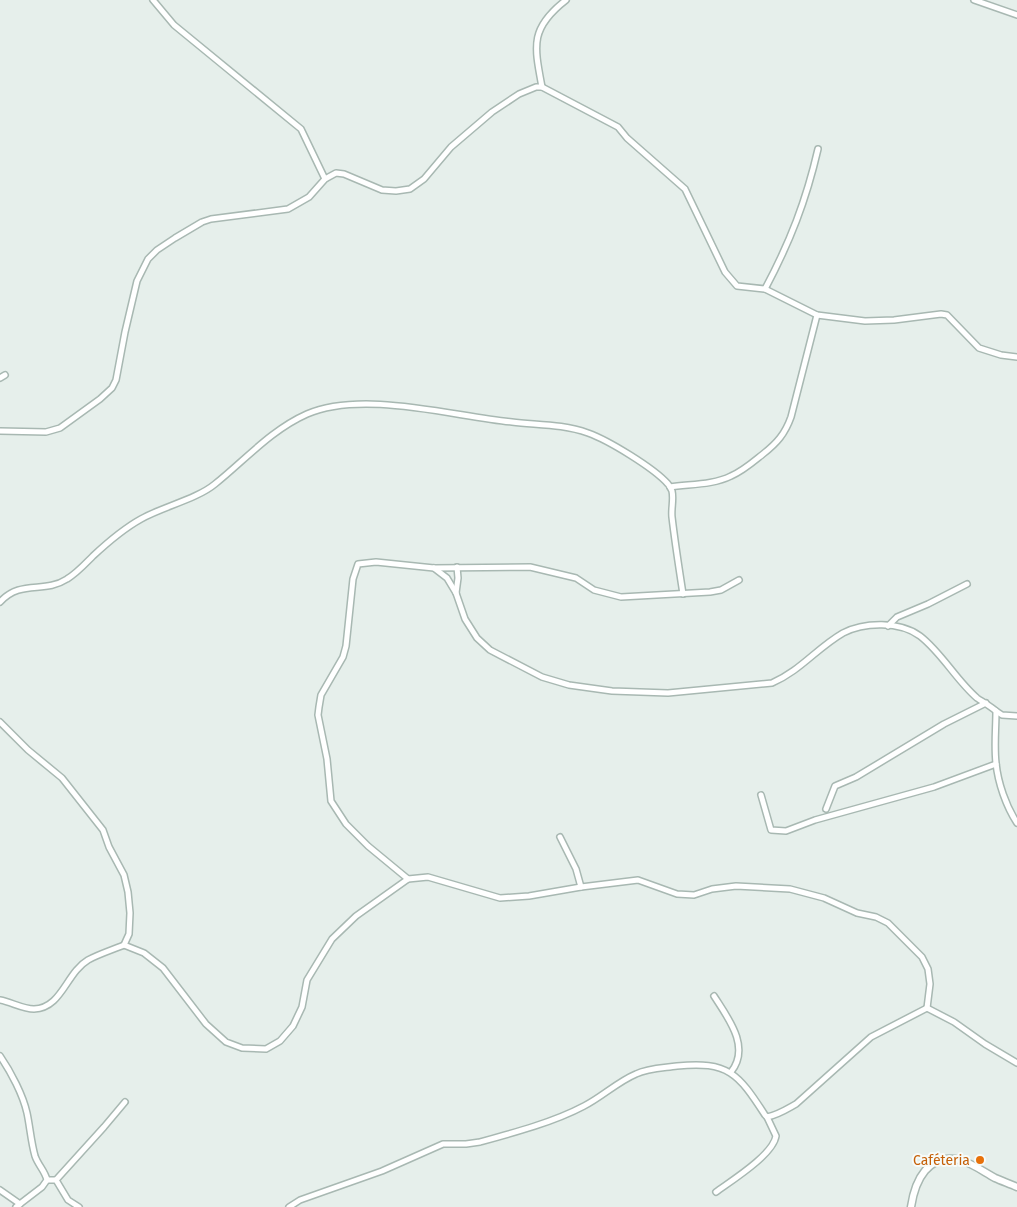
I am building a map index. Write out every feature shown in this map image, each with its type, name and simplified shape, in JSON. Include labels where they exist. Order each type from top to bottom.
[{"type":"street","points":[[153,0],[174,26],[301,129],[325,179]]},
{"type":"street","points":[[542,87],[537,64],[539,28],[549,14],[566,0]]},
{"type":"street","points":[[974,0],[1017,15]]},
{"type":"street","points":[[0,430],[46,432],[60,428],[112,388],[116,380],[137,281],[148,259],[161,247],[195,226],[211,219],[288,209],[309,196],[325,179],[336,174],[344,174],[382,190],[410,189],[424,179],[451,147],[492,112],[519,94],[536,87],[542,87],[618,127],[627,138],[685,188],[724,272],[737,286],[765,289],[817,315],[865,321],[894,320],[941,314],[951,318],[979,348],[1001,355],[1017,357]]},
{"type":"street","points":[[765,289],[783,255],[804,203],[818,149]]},
{"type":"street","points":[[670,487],[710,482],[730,477],[746,468],[778,442],[786,431],[791,418],[817,315]]},
{"type":"street","points":[[0,602],[16,589],[46,586],[68,579],[117,534],[156,511],[213,486],[259,445],[288,424],[312,412],[339,405],[384,404],[511,422],[572,428],[591,433],[626,452],[651,469],[670,487],[672,493],[671,508],[683,594]]},
{"type":"street","points":[[408,879],[368,846],[346,824],[331,800],[328,768],[318,715],[321,695],[343,657],[346,646],[353,579],[358,564],[376,562],[434,568],[530,567],[576,578],[594,590],[621,598],[721,590],[739,580]]},
{"type":"street","points":[[447,579],[450,567]]},
{"type":"street","points":[[456,593],[457,567]]},
{"type":"street","points":[[434,568],[447,579],[456,593],[464,619],[477,638],[490,650],[542,676],[569,685],[612,691],[668,693],[772,683],[786,677],[827,643],[853,628],[874,625],[900,628],[919,636],[977,698],[1002,715],[1017,716]]},
{"type":"street","points":[[888,626],[897,617],[967,584]]},
{"type":"street","points":[[826,808],[835,786],[856,777],[927,733],[986,703]]},
{"type":"street","points":[[996,711],[996,764],[1011,814],[1017,822]]},
{"type":"street","points":[[0,722],[28,750],[62,778],[104,830],[109,847],[124,875],[130,913],[129,934],[124,945],[88,960],[79,967],[59,994],[48,1005],[35,1009],[0,1000]]},
{"type":"street","points":[[761,795],[771,830],[786,831],[815,820],[934,787],[996,764]]},
{"type":"street","points":[[560,837],[576,869],[581,887]]},
{"type":"street","points":[[124,945],[144,953],[163,968],[206,1024],[226,1042],[242,1048],[266,1049],[280,1041],[293,1026],[302,1008],[307,980],[332,939],[356,916],[408,879],[428,877],[500,898],[529,896],[638,880],[676,894],[694,895],[712,889],[736,886],[790,889],[824,898],[857,913],[876,917],[888,923],[903,936],[922,957],[928,969],[930,984],[927,1008]]},
{"type":"street","points":[[714,996],[737,1036],[740,1050],[735,1067],[731,1072]]},
{"type":"street","points":[[927,1008],[954,1022],[985,1044],[1017,1063]]},
{"type":"street","points":[[767,1117],[783,1112],[796,1104],[871,1037],[927,1008]]},
{"type":"street","points":[[0,1056],[8,1067],[27,1113],[29,1132],[36,1158],[47,1180],[42,1187],[18,1206],[0,1190]]},
{"type":"street","points":[[289,1207],[300,1200],[382,1171],[443,1144],[454,1145],[480,1142],[566,1114],[585,1106],[638,1073],[648,1070],[701,1064],[716,1066],[731,1072],[742,1082],[767,1117],[776,1136],[773,1145],[760,1159],[716,1192]]},
{"type":"street","points":[[47,1180],[56,1180],[125,1102]]},
{"type":"street","points":[[911,1207],[915,1189],[921,1176],[929,1166],[938,1160],[961,1160],[1017,1187]]},
{"type":"street","points":[[56,1180],[68,1200],[79,1207]]},
{"type":"place","name":"Caféteria","points":[[980,1160]]}]
